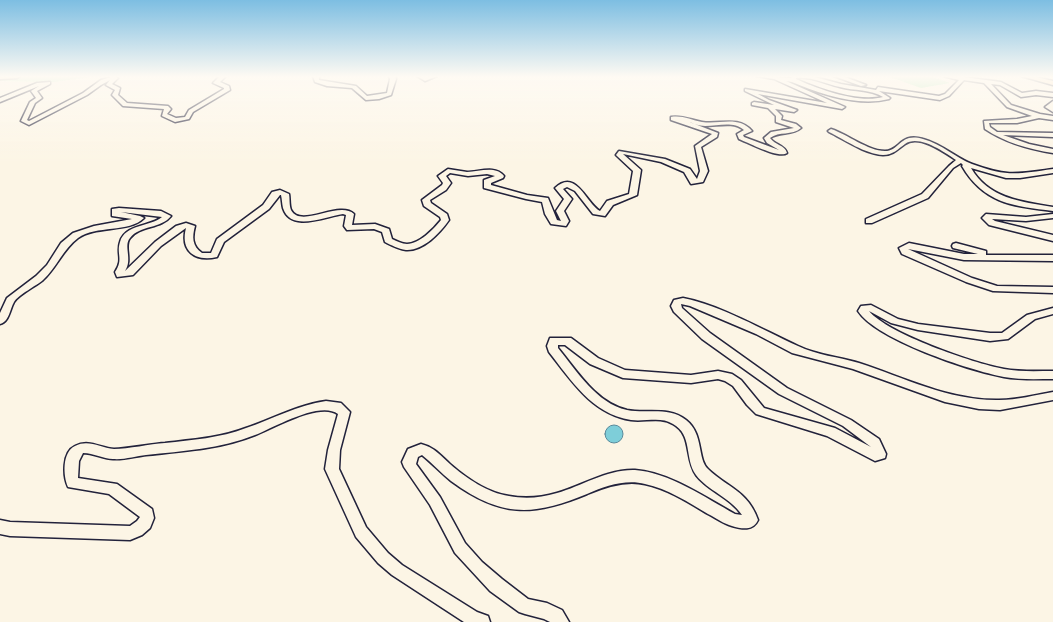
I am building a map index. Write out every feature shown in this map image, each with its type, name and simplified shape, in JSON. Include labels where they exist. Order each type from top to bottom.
[{"type":"street","points":[[32,105],[24,121],[29,122],[63,105]]},
{"type":"street","points":[[126,105],[166,107],[168,109],[164,114],[179,120],[187,118],[191,111],[201,105]]},
{"type":"street","points":[[759,105],[794,110],[778,105]]},
{"type":"street","points":[[832,105],[842,107],[838,105]]},
{"type":"street","points":[[1008,105],[1040,116],[1053,118]]},
{"type":"street","points":[[0,321],[7,310],[10,300],[40,278],[50,267],[64,245],[72,237],[86,230],[130,223],[140,218],[115,214],[116,211],[119,210],[161,212],[166,216],[161,221],[130,233],[125,239],[123,246],[125,262],[120,272],[120,275],[124,276],[130,273],[165,238],[178,228],[186,225],[191,226],[188,239],[192,249],[200,256],[214,255],[220,241],[266,206],[275,194],[280,192],[286,194],[287,209],[289,213],[295,217],[309,219],[346,211],[350,214],[348,226],[350,228],[380,227],[386,231],[388,240],[404,247],[412,247],[439,228],[445,220],[444,216],[427,204],[426,200],[430,195],[446,186],[447,182],[442,176],[448,171],[471,174],[487,172],[499,174],[500,176],[487,182],[487,186],[526,197],[546,200],[549,214],[554,222],[563,224],[565,221],[560,211],[568,199],[559,188],[563,186],[569,185],[579,191],[592,211],[597,214],[602,214],[610,203],[633,195],[637,170],[619,156],[621,152],[663,160],[687,171],[694,182],[700,180],[704,171],[698,146],[715,136],[715,133],[696,128],[673,118],[704,124],[725,122],[742,125],[749,131],[740,134],[741,138],[776,152],[784,153],[784,150],[769,142],[767,138],[774,134],[792,131],[798,128],[794,125],[778,121],[779,116],[770,107]]},
{"type":"street","points":[[1040,116],[1017,121],[986,122],[985,125],[993,132],[1019,144],[1053,151]]},
{"type":"street","points":[[831,131],[882,153],[897,149],[906,140],[914,139],[928,143],[969,165],[991,173],[1012,177],[1053,171]]},
{"type":"street","points":[[993,132],[1053,135]]},
{"type":"street","points":[[869,221],[925,196],[951,167],[960,160]]},
{"type":"street","points":[[969,165],[966,167],[980,188],[989,194],[1018,204],[1053,209]]},
{"type":"street","points":[[1053,216],[1026,219],[989,216],[986,218],[992,223],[1053,238]]},
{"type":"street","points":[[1053,258],[956,256],[908,246],[903,248],[905,252],[916,257],[969,280],[996,289],[1053,290]]},
{"type":"street","points":[[956,246],[1000,258]]},
{"type":"street","points":[[561,622],[556,616],[547,611],[524,606],[496,585],[460,548],[435,501],[411,467],[409,462],[413,453],[421,449],[425,450],[450,472],[483,492],[507,502],[544,505],[608,481],[623,477],[635,476],[655,480],[733,520],[742,523],[749,522],[751,520],[750,513],[742,502],[701,471],[698,465],[694,441],[688,429],[684,425],[671,416],[627,414],[608,408],[588,390],[553,349],[552,346],[554,341],[567,341],[594,362],[623,374],[691,379],[718,375],[728,377],[737,383],[751,402],[760,411],[831,432],[874,456],[880,454],[880,451],[870,439],[847,422],[783,392],[706,336],[678,310],[676,306],[677,302],[683,300],[693,304],[760,332],[796,350],[856,366],[946,398],[979,404],[1000,405],[1025,402],[1053,396]]},
{"type":"street","points":[[1053,311],[1031,317],[1004,336],[990,337],[918,327],[895,321],[871,308],[863,309],[864,314],[870,320],[906,339],[975,365],[1014,375],[1053,375]]},
{"type":"street","points":[[0,527],[16,530],[130,533],[140,528],[147,519],[147,514],[112,488],[73,482],[70,474],[74,456],[77,451],[89,447],[114,454],[232,439],[304,410],[327,406],[336,407],[342,409],[344,412],[334,450],[332,469],[360,532],[382,558],[397,570],[472,618],[482,622]]},
{"type":"water","points":[[614,425],[620,428],[623,434],[620,440],[614,443],[608,440],[605,434],[608,428]]}]
